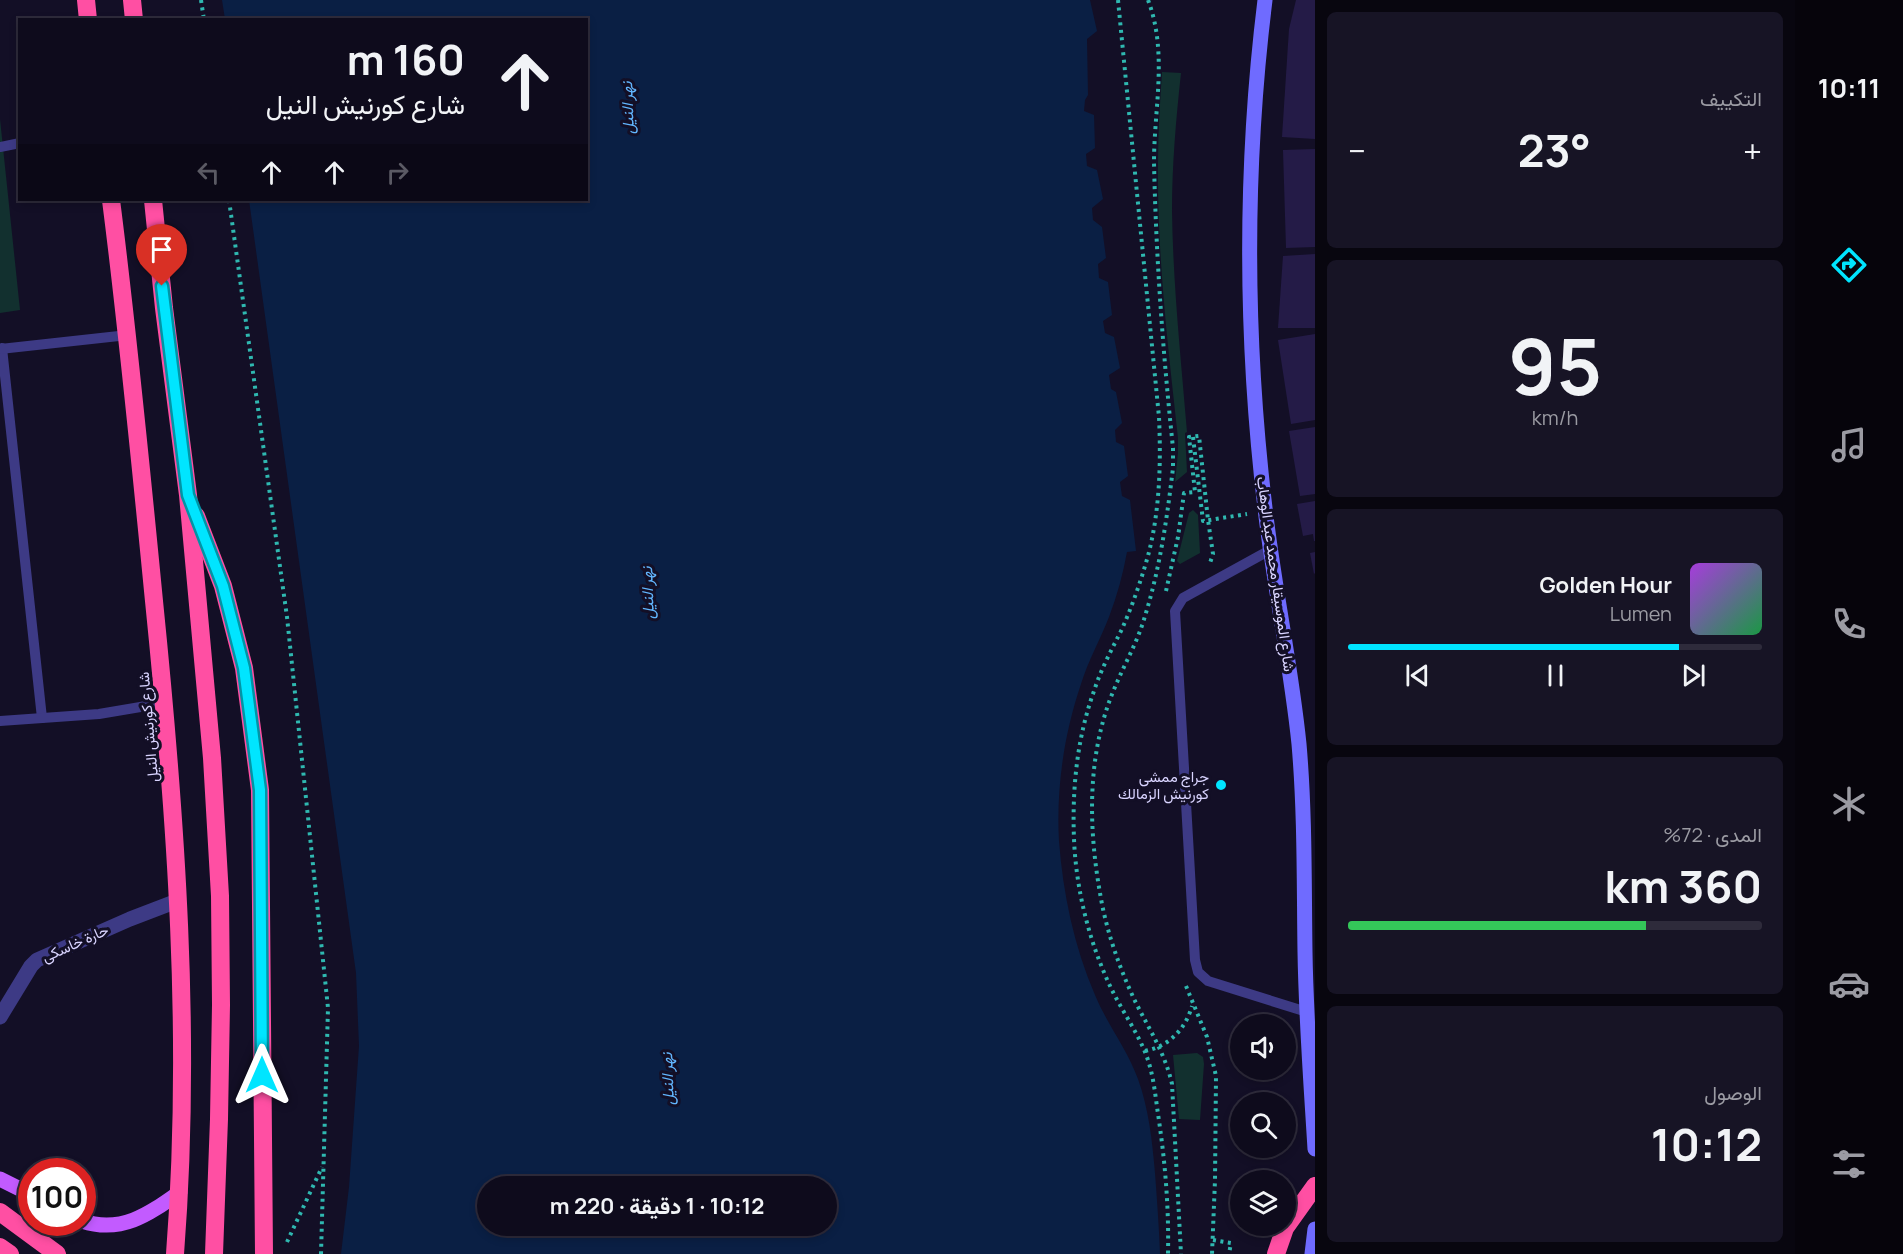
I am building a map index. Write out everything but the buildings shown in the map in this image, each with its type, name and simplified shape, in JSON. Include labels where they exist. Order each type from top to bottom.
[{"type":"highway","points":[[86,0],[88,18]]},
{"type":"highway","points":[[132,0],[134,18]]},
{"type":"highway","name":"شارع كورنيش النيل","points":[[111,201],[128,335],[175,834],[181,1027],[180,1192],[175,1254]]},
{"type":"highway","points":[[153,201],[188,495],[212,758],[220,896],[220,1108],[213,1254]]},
{"type":"highway","points":[[188,495],[223,586],[244,668],[260,790],[264,1254]]},
{"type":"highway","points":[[1276,1254],[1285,1228],[1315,1186]]},
{"type":"highway","points":[[0,1212],[57,1254]]},
{"type":"highway","points":[[0,1247],[10,1254]]},
{"type":"main road","points":[[0,1179],[18,1188]]},
{"type":"main road","points":[[96,1223],[112,1226],[137,1220],[180,1192]]},
{"type":"street","name":"شارع الموسيقار محمد عبد الوهاب","points":[[1265,0],[1253,120],[1248,259],[1253,386],[1265,511],[1294,706],[1301,777],[1310,968],[1306,1012],[1311,1036],[1315,1149]]},
{"type":"street","name":"حارة خاسكى","points":[[0,1017],[37,960],[177,901]]},
{"type":"street","points":[[1312,1254],[1315,1229]]},
{"type":"lane","points":[[0,147],[18,142]]},
{"type":"lane","points":[[42,718],[1,348],[128,335]]},
{"type":"lane","points":[[1272,549],[1183,598],[1175,611],[1195,960],[1198,972],[1208,981],[1306,1012]]},
{"type":"lane","points":[[0,721],[99,714],[164,703]]},
{"type":"path","points":[[201,0],[204,18]]},
{"type":"path","points":[[1118,0],[1158,405],[1159,483],[1150,550],[1142,577],[1094,691],[1083,727],[1074,802],[1074,840],[1085,915],[1096,951],[1110,986],[1145,1052],[1155,1090],[1167,1190],[1168,1254]]},
{"type":"path","points":[[1148,0],[1158,43],[1154,160],[1156,230],[1173,468],[1153,590],[1131,654],[1114,687],[1104,718],[1095,760],[1091,814],[1100,896],[1110,936],[1128,984],[1168,1064],[1174,1103],[1181,1254]]},
{"type":"path","points":[[230,201],[287,616],[328,1008],[321,1254]]},
{"type":"path","points":[[1164,598],[1178,537],[1184,493],[1195,492],[1189,437],[1199,436],[1213,554],[1208,566]]},
{"type":"path","points":[[1208,520],[1265,511]]},
{"type":"path","points":[[1145,1052],[1168,1042],[1181,1030],[1192,1005]]},
{"type":"path","points":[[286,1246],[288,1235],[324,1164]]},
{"type":"path","points":[[1214,1240],[1231,1243],[1229,1254]]},
{"type":"green space","points":[[1162,72],[1181,73],[1172,211],[1187,432],[1185,433],[1187,472],[1175,482],[1178,438],[1159,232],[1158,140]]},
{"type":"green space","points":[[0,119],[20,310],[0,313]]},
{"type":"green space","points":[[1193,510],[1198,515],[1200,553],[1180,564],[1177,561],[1189,513]]},
{"type":"green space","points":[[1197,1053],[1203,1057],[1204,1064],[1200,1120],[1179,1119],[1173,1055]]},
{"type":"water","name":"نهر النيل","points":[[222,0],[1090,0],[1097,31],[1087,39],[1088,95],[1084,111],[1094,115],[1095,148],[1086,154],[1087,166],[1097,170],[1103,199],[1092,208],[1093,220],[1102,227],[1106,258],[1098,264],[1099,278],[1108,282],[1112,315],[1103,321],[1105,333],[1114,337],[1120,368],[1109,375],[1111,389],[1116,392],[1122,423],[1115,430],[1116,442],[1124,446],[1128,476],[1120,482],[1122,496],[1130,500],[1136,551],[1127,552],[1112,609],[1087,667],[1075,703],[1062,762],[1059,841],[1063,881],[1081,958],[1100,1006],[1138,1079],[1145,1102],[1154,1161],[1160,1254],[341,1254],[349,1187],[359,1046],[356,973],[249,201],[588,201],[588,18],[225,18]]},
{"type":"place","name":"جراج ممشى كورنيش الزمالك","points":[[1221,785]]},
{"type":"route","points":[[162,286],[188,495],[223,586],[244,668],[260,790],[262,1075]]}]
